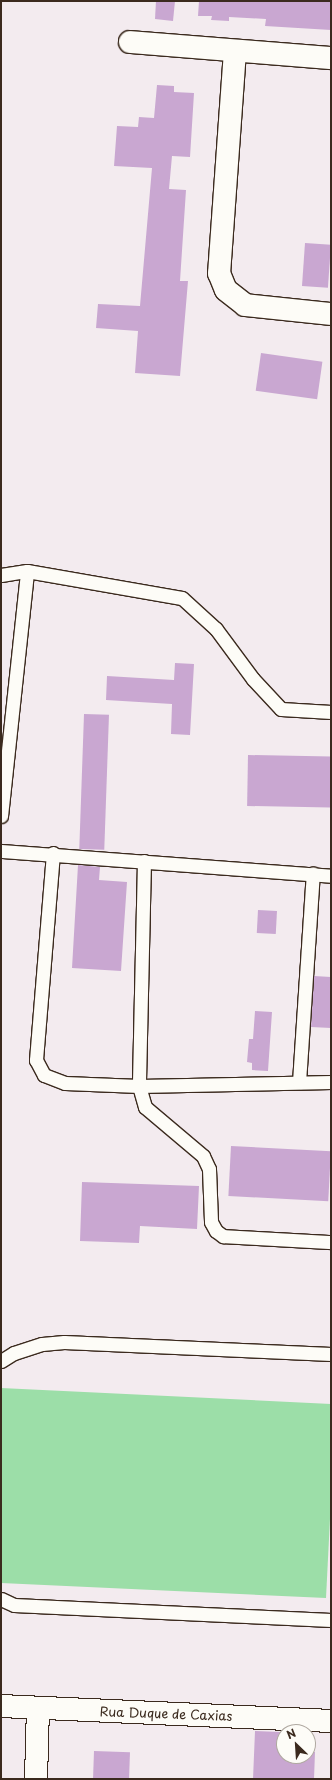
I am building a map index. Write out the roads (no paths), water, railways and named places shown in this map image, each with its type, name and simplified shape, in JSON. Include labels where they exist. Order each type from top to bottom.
[{"type":"street","points":[[130,42],[331,58]]},
{"type":"street","points":[[235,51],[219,273],[226,290],[245,305],[331,314]]},
{"type":"street","name":"Rua Duque de Caxias","points":[[1,1706],[331,1721]]},
{"type":"street","points":[[36,1779],[38,1708]]},
{"type":"lane","points":[[1,575],[27,571],[182,598],[216,629],[254,679],[281,709],[331,712]]},
{"type":"lane","points":[[1,816],[27,571]]},
{"type":"lane","points":[[1,851],[53,853],[331,876]]},
{"type":"lane","points":[[53,853],[36,1060],[38,1068],[51,1080],[66,1084],[139,1086],[331,1082]]},
{"type":"lane","points":[[144,861],[139,1086],[145,1108],[203,1156],[209,1169],[211,1222],[216,1231],[223,1236],[331,1242]]},
{"type":"lane","points":[[299,1082],[313,874]]},
{"type":"lane","points":[[1,1361],[14,1353],[42,1344],[64,1342],[331,1354]]},
{"type":"lane","points":[[1,1599],[14,1605],[331,1620]]}]
